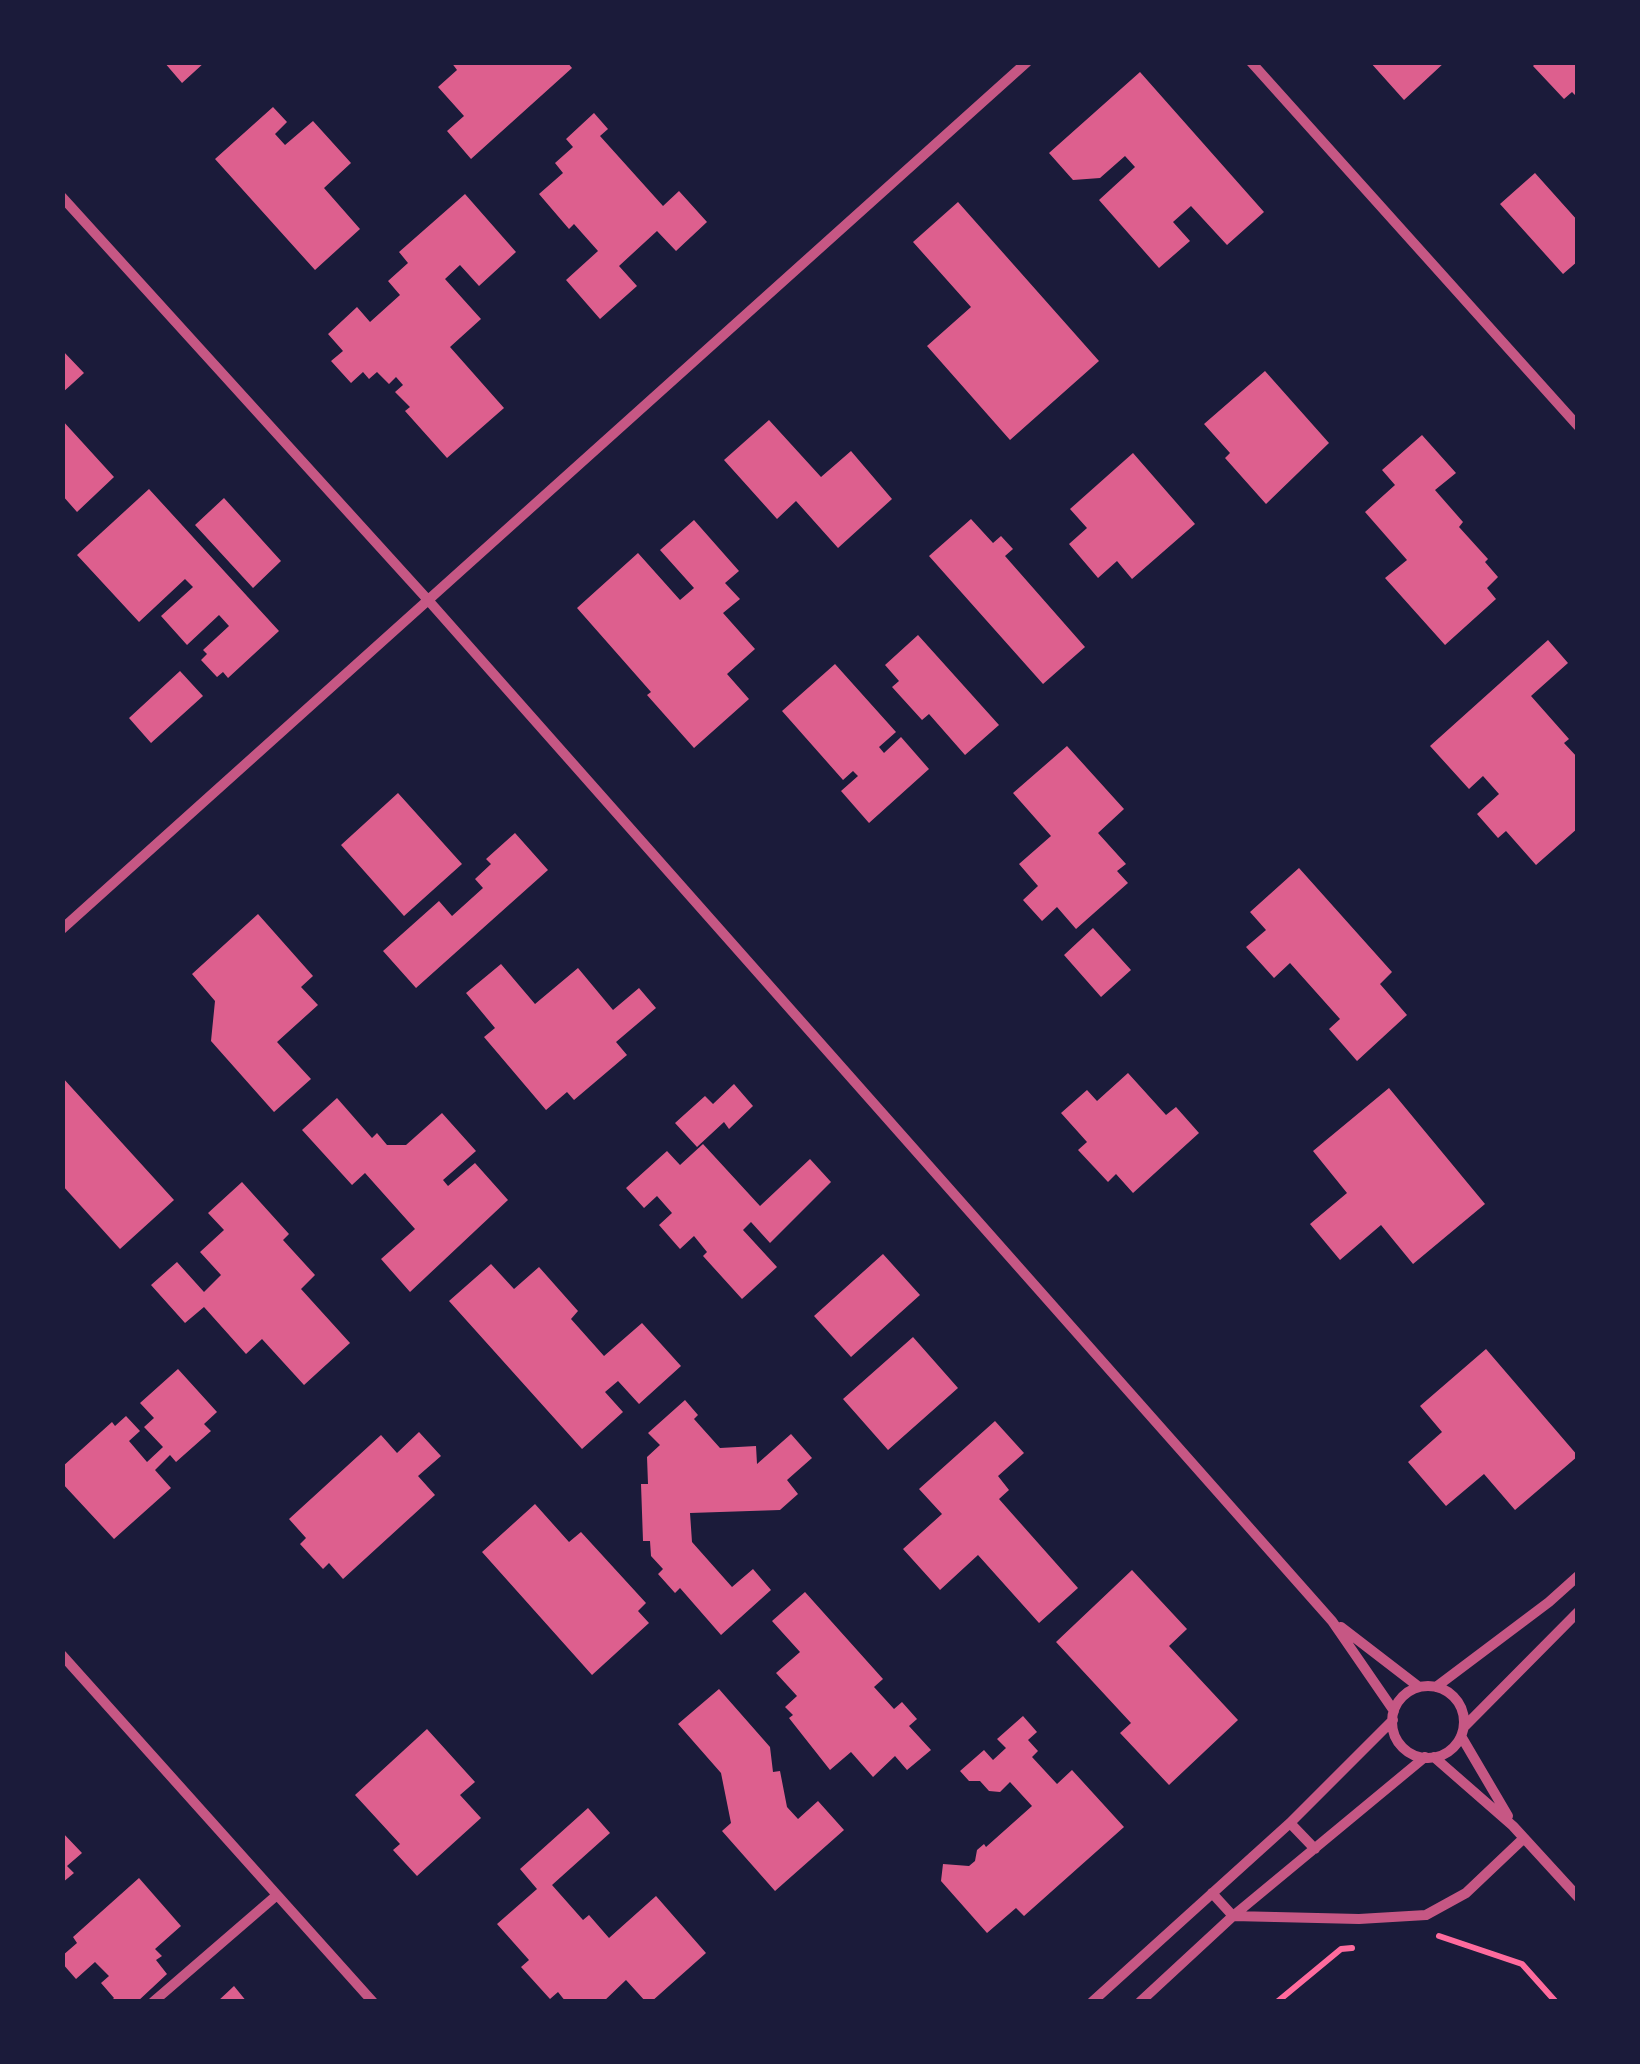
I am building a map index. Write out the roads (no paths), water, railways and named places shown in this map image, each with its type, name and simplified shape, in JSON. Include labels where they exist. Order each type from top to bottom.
[{"type":"street","points":[[62,929],[1027,62]]},
{"type":"street","points":[[1251,62],[1578,426]]},
{"type":"street","points":[[62,197],[428,600],[1332,1621],[1393,1716],[1394,1730],[1402,1745],[1430,1757],[1513,1826],[1578,1897]]},
{"type":"street","points":[[1436,1687],[1550,1602],[1578,1576]]},
{"type":"street","points":[[1550,1602],[1567,1622]]},
{"type":"street","points":[[1140,2002],[1315,1849],[1430,1757],[1450,1750],[1462,1732],[1578,1612]]},
{"type":"street","points":[[1332,1621],[1419,1687]]},
{"type":"street","points":[[62,1655],[373,2002]]},
{"type":"street","points":[[1092,2002],[1290,1823],[1393,1716],[1403,1696],[1419,1687],[1436,1687],[1458,1702],[1462,1732],[1513,1826]]},
{"type":"street","points":[[1290,1823],[1315,1849]]},
{"type":"street","points":[[1212,1893],[1234,1916],[1426,1915],[1466,1893],[1524,1838]]},
{"type":"street","points":[[153,2002],[277,1895]]}]
